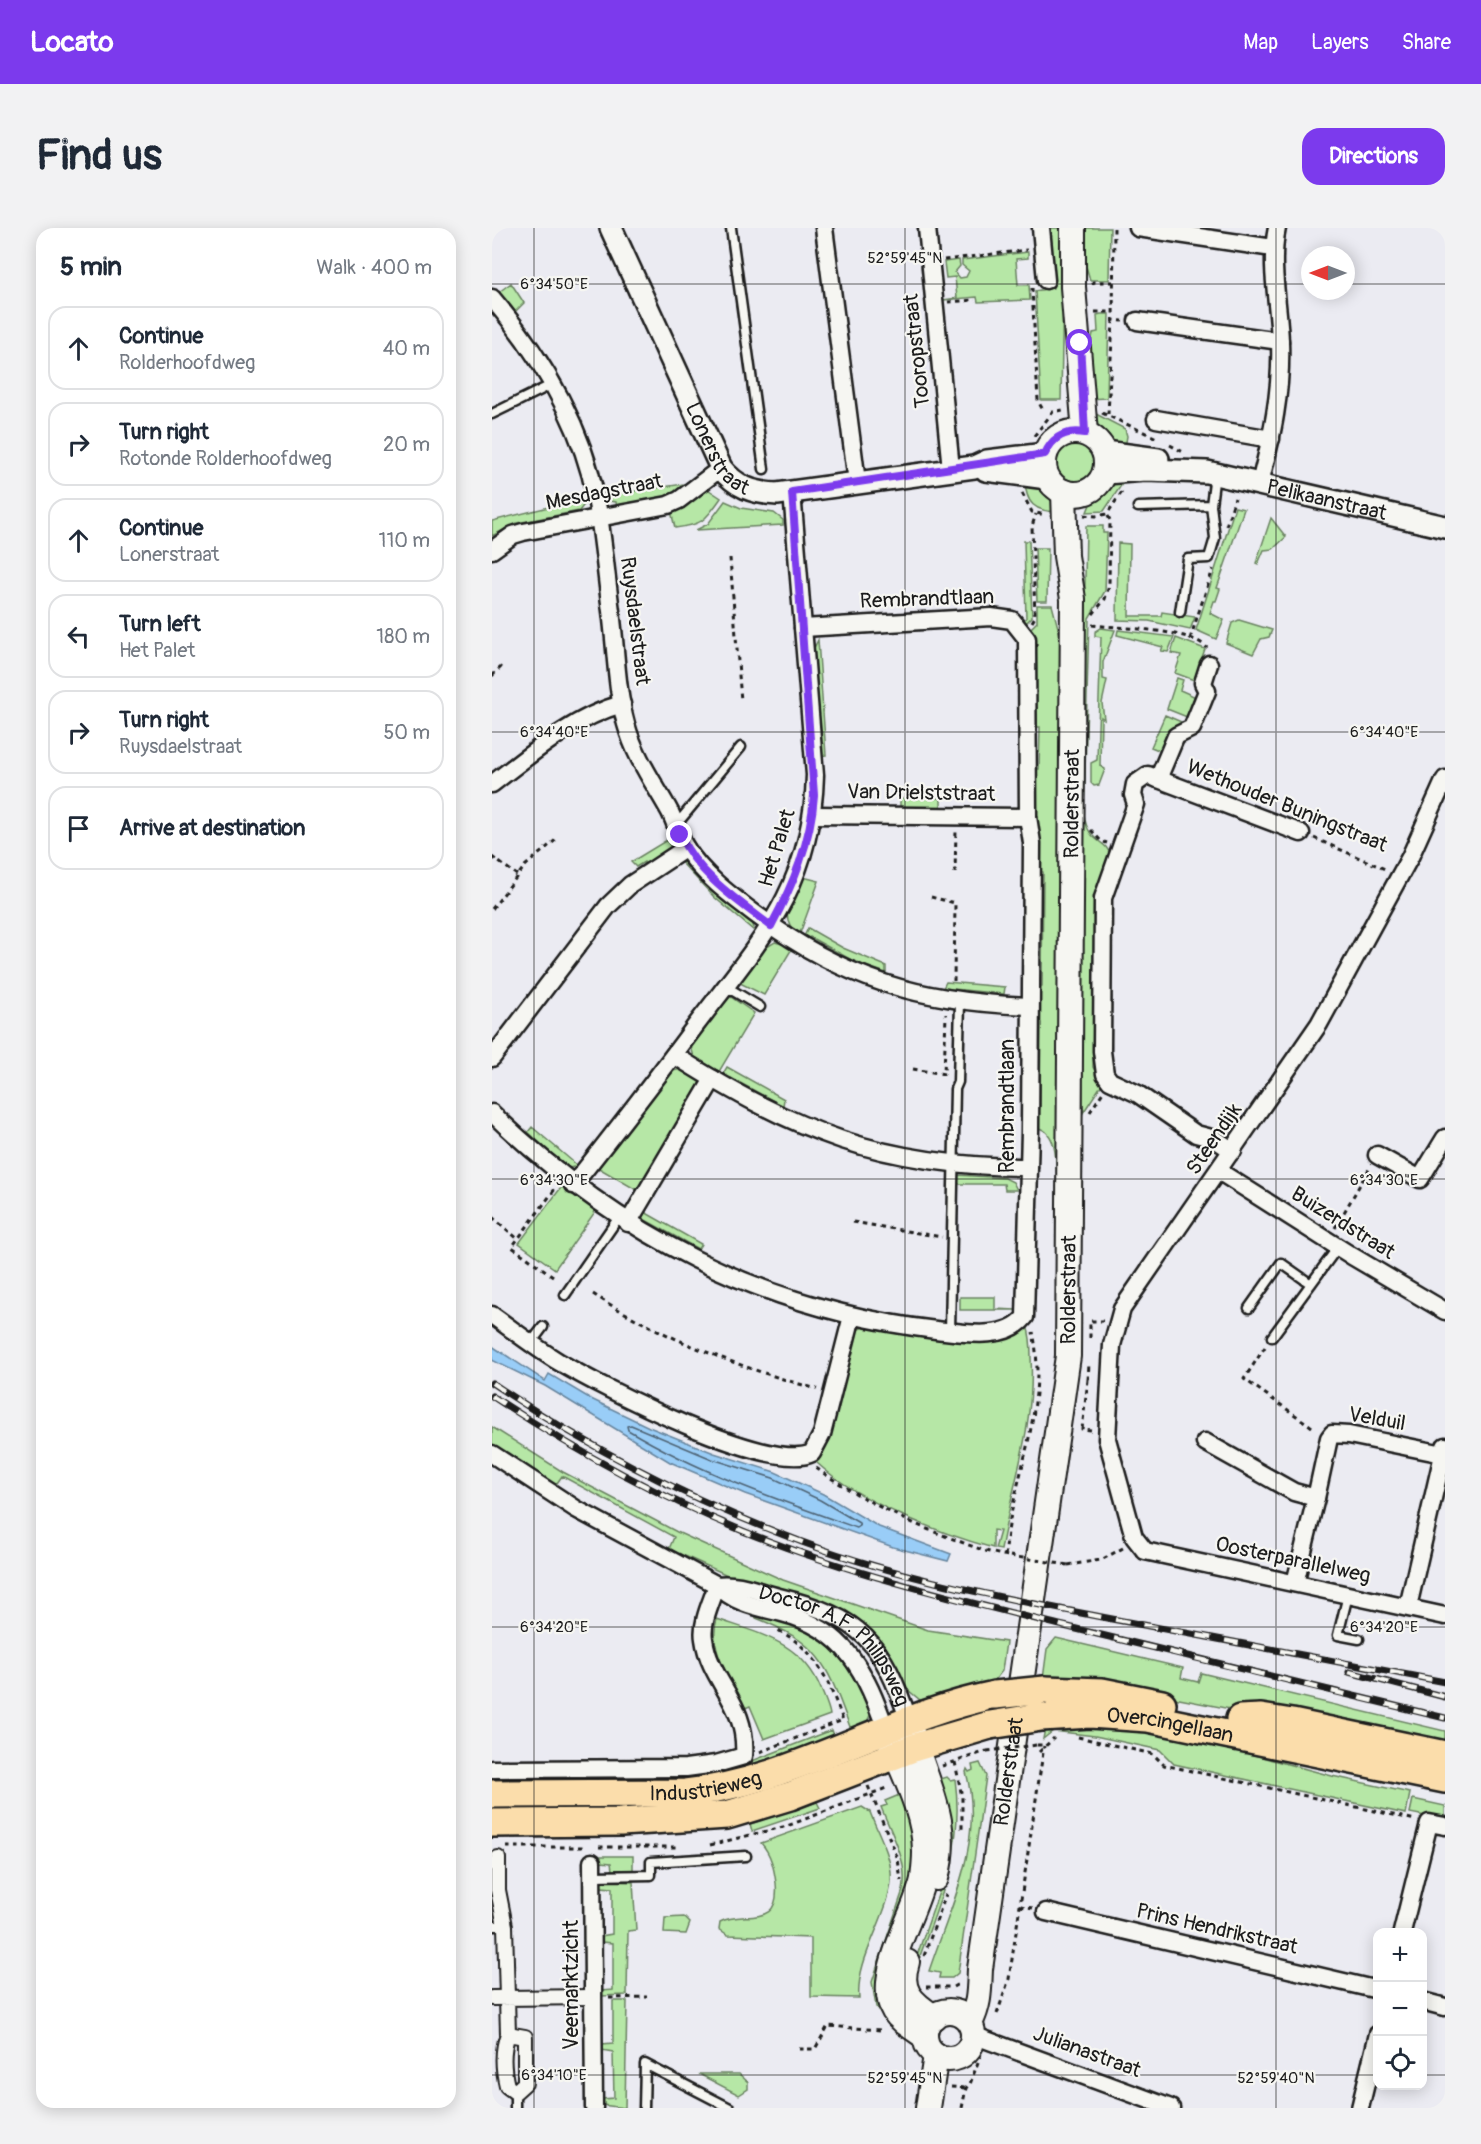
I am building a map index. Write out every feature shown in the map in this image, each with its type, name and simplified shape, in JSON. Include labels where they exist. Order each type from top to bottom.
[{"type":"main road","points":[[1072,228],[1083,288],[1075,433]]},
{"type":"main road","points":[[1075,433],[1094,437],[1105,462],[1092,489],[1065,487],[1044,466],[1045,454],[1055,438],[1075,433]]},
{"type":"main road","name":"Rolderstraat","points":[[928,2108],[954,2034],[978,2001],[982,1981],[972,1975],[1068,1356],[1073,599],[1066,556],[1065,487]]},
{"type":"main road","name":"Overcingellaan","points":[[898,1726],[955,1705],[995,1695],[1045,1690],[1102,1692],[1445,1779]]},
{"type":"main road","name":"Overcingellaan","points":[[906,1751],[1123,1715],[1237,1727],[1445,1769]]},
{"type":"main road","points":[[1445,1755],[1261,1718],[1237,1727],[1252,1749],[1445,1794]]},
{"type":"main road","points":[[898,1726],[906,1751],[925,1849],[922,1880],[892,1969],[888,1992],[892,2007],[900,2019],[954,2034]]},
{"type":"main road","name":"Industrieweg","points":[[492,1794],[685,1793],[713,1790],[784,1770],[898,1726]]},
{"type":"main road","name":"Industrieweg","points":[[492,1823],[621,1822],[727,1815],[790,1796],[906,1751]]},
{"type":"main road","name":"Rolderstraat","points":[[942,2108],[954,2034]]},
{"type":"street","name":"Lonerstraat","points":[[611,228],[721,468],[729,478],[749,490],[777,494],[1045,454]]},
{"type":"street","points":[[824,228],[857,483]]},
{"type":"street","name":"Tooropstraat","points":[[927,228],[951,469]]},
{"type":"street","points":[[1041,228],[1046,280]]},
{"type":"street","points":[[1138,228],[1273,248]]},
{"type":"street","points":[[1260,483],[1280,388],[1280,341],[1273,248],[1276,228]]},
{"type":"street","name":"Ruysdaelstraat","points":[[492,298],[539,358],[553,384],[587,463],[599,517],[622,704],[633,748],[686,848],[723,888],[771,926],[823,958],[858,975],[910,993],[954,1001],[1030,1006]]},
{"type":"street","points":[[1137,321],[1280,341]]},
{"type":"street","points":[[1156,419],[1271,439]]},
{"type":"street","name":"Pelikaanstraat","points":[[1105,462],[1145,470],[1211,473],[1445,527]]},
{"type":"street","name":"Lonerstraat","points":[[974,466],[1065,487]]},
{"type":"street","name":"Mesdagstraat","points":[[492,550],[513,535],[523,532],[668,505],[679,500],[721,468]]},
{"type":"street","name":"Het Palet","points":[[568,1181],[674,1055],[771,926],[798,870],[813,815],[815,775],[792,492]]},
{"type":"street","name":"Rembrandtlaan","points":[[492,1113],[568,1181],[623,1220],[728,1276],[798,1302],[852,1316],[950,1331],[1004,1332],[1019,1324],[1025,1317],[1032,843],[1028,817],[1029,651],[1022,630],[1012,620],[992,617],[803,628]]},
{"type":"street","name":"Wethouder Buningstraat","points":[[1158,779],[1176,736],[1192,728],[1207,691],[1203,683],[1209,664]]},
{"type":"street","points":[[492,784],[554,737],[610,707],[622,704]]},
{"type":"street","name":"Wethouder Buningstraat","points":[[1233,1151],[1215,1139],[1196,1134],[1138,1094],[1110,1081],[1104,1074],[1101,915],[1106,884],[1136,804],[1132,795],[1135,784],[1148,775],[1301,833]]},
{"type":"street","name":"Steendijk","points":[[1136,1541],[1107,1439],[1114,1332],[1122,1309],[1220,1172],[1319,1024],[1400,876],[1445,779]]},
{"type":"street","name":"Van Drielststraat","points":[[813,815],[1028,817]]},
{"type":"street","points":[[492,1058],[608,906],[630,885],[686,848]]},
{"type":"street","points":[[674,1055],[764,1109],[834,1138],[907,1158],[954,1164],[1029,1167]]},
{"type":"street","points":[[623,1220],[712,1079]]},
{"type":"street","points":[[1377,1155],[1420,1179],[1445,1138]]},
{"type":"street","name":"Buizerdstraat","points":[[1220,1172],[1333,1244],[1445,1311]]},
{"type":"street","points":[[492,1315],[531,1343],[603,1387],[693,1428],[787,1457],[812,1453],[822,1434],[852,1316]]},
{"type":"street","name":"Velduil","points":[[1295,1583],[1329,1438],[1332,1434],[1444,1450]]},
{"type":"street","points":[[1205,1442],[1294,1492],[1316,1498]]},
{"type":"street","points":[[1408,1607],[1444,1450]]},
{"type":"street","name":"Doctor A.F. Philipsweg","points":[[492,1454],[576,1509],[717,1585],[728,1597],[800,1618],[830,1635],[857,1663],[898,1726]]},
{"type":"street","name":"Oosterparallelweg","points":[[1136,1541],[1141,1549],[1150,1552],[1445,1616]]},
{"type":"street","name":"Doctor A.F. Philipsweg","points":[[717,1585],[734,1583],[808,1603],[848,1620],[882,1656],[897,1687],[898,1726]]},
{"type":"street","name":"Doctor A.F. Philipsweg","points":[[717,1585],[703,1638],[708,1656],[742,1723],[744,1756]]},
{"type":"street","name":"Industrieweg","points":[[492,1768],[686,1768],[716,1764],[744,1756]]},
{"type":"street","points":[[1403,1928],[1437,1825]]},
{"type":"street","points":[[501,1852],[498,1926],[507,1998],[508,2034],[504,2044],[505,2077],[507,2086],[515,2092],[525,2083],[525,2037],[508,2034]]},
{"type":"street","name":"Veemarktzicht","points":[[592,1862],[594,2108]]},
{"type":"street","name":"Prins Hendrikstraat","points":[[1046,1911],[1373,1989]]},
{"type":"street","points":[[492,1998],[593,1997]]},
{"type":"street","points":[[1427,2002],[1445,2007]]},
{"type":"street","name":"Julianastraat","points":[[954,2034],[1171,2108]]},
{"type":"street","points":[[1360,2108],[1377,2036]]},
{"type":"lane","points":[[731,228],[764,470]]},
{"type":"lane","points":[[492,414],[553,384]]},
{"type":"lane","points":[[1180,612],[1188,559],[1209,558],[1215,538],[1211,505],[1211,473]]},
{"type":"lane","points":[[1138,507],[1211,505]]},
{"type":"lane","points":[[676,826],[741,747]]},
{"type":"lane","points":[[725,986],[760,1007]]},
{"type":"lane","points":[[950,1331],[955,1089],[958,1082],[954,1001]]},
{"type":"lane","points":[[565,1295],[623,1220]]},
{"type":"lane","points":[[1272,1337],[1311,1284],[1333,1244]]},
{"type":"lane","points":[[1249,1308],[1281,1263],[1311,1284]]},
{"type":"lane","points":[[531,1343],[543,1327]]},
{"type":"lane","points":[[1348,1594],[1338,1635],[1359,1639]]},
{"type":"lane","points":[[592,1862],[651,1875],[651,1862],[746,1856]]},
{"type":"lane","points":[[644,2108],[645,2064],[730,2108]]},
{"type":"lane","points":[[515,2092],[515,2108]]},
{"type":"path","points":[[1114,228],[1113,320],[1108,415],[1135,428]]},
{"type":"path","points":[[931,262],[1030,250],[1030,258]]},
{"type":"path","points":[[1044,412],[1038,401],[1032,282],[1046,280]]},
{"type":"path","points":[[1083,288],[1093,282],[1113,282]]},
{"type":"path","points":[[934,303],[975,300]]},
{"type":"path","points":[[1094,306],[1095,321]]},
{"type":"path","points":[[1095,312],[1112,312]]},
{"type":"path","points":[[1113,320],[1137,321]]},
{"type":"path","points":[[1022,493],[1036,514],[1032,526],[1035,617],[1022,630]]},
{"type":"path","points":[[1088,516],[1107,514],[1110,520],[1109,586],[1104,599],[1093,614],[1091,636]]},
{"type":"path","points":[[730,558],[738,636],[741,701]]},
{"type":"path","points":[[1092,625],[1143,628],[1197,641],[1206,646],[1209,664]]},
{"type":"path","points":[[492,676],[502,666]]},
{"type":"path","points":[[955,873],[956,816]]},
{"type":"path","points":[[1089,820],[1091,829],[1101,841],[1121,848]]},
{"type":"path","name":"Wethouder Buningstraat","points":[[1301,833],[1400,876]]},
{"type":"path","points":[[492,909],[517,875],[559,837]]},
{"type":"path","points":[[492,856],[517,875]]},
{"type":"path","points":[[931,897],[955,903],[954,981]]},
{"type":"path","points":[[913,1069],[944,1074],[954,1001]]},
{"type":"path","points":[[1333,1244],[1377,1155]]},
{"type":"path","points":[[553,1276],[512,1247],[568,1181]]},
{"type":"path","points":[[492,1217],[518,1239]]},
{"type":"path","points":[[853,1222],[904,1232],[953,1237]]},
{"type":"path","points":[[592,1294],[688,1345],[750,1369],[819,1389]]},
{"type":"path","points":[[1089,1345],[1090,1321],[1104,1322]]},
{"type":"path","points":[[1007,1556],[1011,1515],[1023,1474],[1034,1411],[1036,1361],[1031,1325]]},
{"type":"path","points":[[1272,1337],[1244,1379],[1329,1438]]},
{"type":"path","points":[[1089,1357],[1082,1429],[1096,1430]]},
{"type":"path","points":[[804,1456],[814,1467],[875,1507],[906,1522],[1007,1556],[1068,1565],[1101,1560],[1136,1541]]},
{"type":"path","points":[[744,1756],[843,1720],[826,1675],[816,1659],[804,1646],[775,1628]]},
{"type":"path","points":[[1038,1752],[1044,1745],[1050,1726]]},
{"type":"path","points":[[1068,1736],[1153,1754],[1164,1766],[1437,1825]]},
{"type":"path","points":[[954,1761],[989,1738],[1044,1745]]},
{"type":"path","name":"Rolderstraat","points":[[1005,1992],[1044,1745]]},
{"type":"path","points":[[872,1794],[900,1868],[899,1888]]},
{"type":"path","points":[[501,1852],[592,1862]]},
{"type":"path","points":[[923,1989],[957,1986],[972,1975]]},
{"type":"path","points":[[593,1997],[646,1997]]},
{"type":"path","points":[[799,2049],[815,2049],[828,2026],[881,2030]]},
{"type":"path","points":[[954,2034],[970,2084],[966,2088],[962,2108]]},
{"type":"green space","points":[[1046,228],[1064,228],[1061,400],[1041,400],[1035,291],[1053,288]]},
{"type":"green space","points":[[1081,228],[1110,228],[1109,280],[1090,280],[1082,252]]},
{"type":"green space","points":[[1028,252],[1028,258],[1016,259],[1018,285],[1029,285],[1030,300],[978,302],[977,297],[943,300],[957,298],[955,277],[946,278],[944,262],[959,260],[960,266],[955,272],[960,278],[966,277],[969,271],[962,265],[962,260]]},
{"type":"green space","points":[[511,283],[524,303],[512,315],[495,295]]},
{"type":"green space","points":[[1109,314],[1107,398],[1087,399],[1087,362],[1093,333],[1098,332],[1097,315]]},
{"type":"green space","points":[[1088,413],[1096,414],[1125,429],[1127,436],[1125,448],[1112,444],[1101,436]]},
{"type":"green space","points":[[1075,444],[1088,450],[1094,463],[1088,476],[1075,482],[1062,476],[1056,463],[1062,450]]},
{"type":"green space","points":[[1025,478],[1047,490],[1055,500],[1060,512],[1051,512],[1033,505],[1027,494]]},
{"type":"green space","points":[[1124,481],[1104,511],[1087,512],[1096,495],[1106,487]]},
{"type":"green space","points":[[684,484],[686,486],[670,497],[617,507],[616,502],[609,501],[605,495]]},
{"type":"green space","points":[[706,488],[721,498],[711,512],[697,523],[675,528],[671,511]]},
{"type":"green space","points":[[581,499],[583,506],[579,511],[517,523],[492,536],[492,521]]},
{"type":"green space","points":[[725,501],[741,508],[774,513],[783,520],[783,525],[696,530],[708,524]]},
{"type":"green space","points":[[1235,507],[1244,509],[1217,588],[1220,589],[1210,613],[1224,620],[1216,639],[1196,630]]},
{"type":"green space","points":[[1271,518],[1286,537],[1273,549],[1264,550],[1258,564],[1256,563]]},
{"type":"green space","points":[[1086,526],[1103,526],[1103,533],[1107,533],[1105,591],[1089,618],[1084,814],[1089,831],[1105,846],[1110,855],[1097,891],[1094,915],[1093,1067],[1102,1084],[1083,1113],[1080,853]]},
{"type":"green space","points":[[1024,541],[1029,541],[1032,617],[1026,623],[1024,620],[1026,618]]},
{"type":"green space","points":[[1118,543],[1130,544],[1129,616],[1161,616],[1162,612],[1195,617],[1190,630],[1149,621],[1117,620]]},
{"type":"green space","points":[[1035,548],[1048,548],[1047,601],[1037,601]]},
{"type":"green space","points":[[1037,605],[1052,605],[1061,639],[1063,917],[1057,1186],[1053,1143],[1045,1131],[1038,1128],[1035,1108],[1040,1108],[1041,1023],[1036,1023],[1037,987],[1042,986],[1043,872],[1038,871],[1034,769],[1039,769],[1040,727],[1035,727],[1036,653],[1029,630],[1037,622]]},
{"type":"green space","points":[[1239,620],[1272,630],[1269,637],[1261,639],[1253,654],[1226,643],[1232,623]]},
{"type":"green space","points":[[1101,628],[1115,630],[1103,662],[1103,679],[1107,680],[1102,703],[1104,719],[1101,717],[1100,766],[1105,769],[1099,785],[1094,786],[1091,783],[1091,763],[1097,760],[1101,637],[1095,636],[1095,632]]},
{"type":"green space","points":[[1118,630],[1174,637],[1168,652],[1161,651],[1163,647],[1117,635]]},
{"type":"green space","points":[[1176,638],[1205,649],[1194,680],[1175,673],[1181,655],[1171,653]]},
{"type":"green space","points":[[818,640],[826,755],[820,756],[812,652]]},
{"type":"green space","points":[[1177,678],[1183,680],[1180,690],[1196,697],[1198,703],[1192,719],[1167,709]]},
{"type":"green space","points":[[1165,715],[1186,724],[1161,751],[1151,747]]},
{"type":"green space","points":[[900,798],[941,798],[941,810],[900,810]]},
{"type":"green space","points":[[667,840],[672,849],[647,866],[644,862],[636,867],[631,862]]},
{"type":"green space","points":[[680,861],[686,861],[751,919],[753,930],[714,897]]},
{"type":"green space","points":[[803,877],[819,881],[799,936],[792,929],[787,914],[791,900]]},
{"type":"green space","points":[[808,928],[843,948],[886,966],[886,973],[857,963],[810,937],[807,941],[803,939]]},
{"type":"green space","points":[[775,942],[793,947],[764,995],[738,982],[762,950]]},
{"type":"green space","points":[[946,982],[1005,987],[1004,994],[943,988]]},
{"type":"green space","points":[[728,995],[754,1013],[717,1075],[695,1061],[691,1046]]},
{"type":"green space","points":[[727,1067],[784,1099],[783,1106],[731,1078],[728,1082],[721,1077]]},
{"type":"green space","points":[[683,1069],[706,1082],[640,1192],[597,1167],[672,1071]]},
{"type":"green space","points":[[532,1127],[578,1166],[565,1169],[556,1164],[559,1160],[528,1132]]},
{"type":"green space","points":[[958,1175],[1005,1178],[1013,1182],[1017,1190],[1005,1190],[1004,1184],[958,1184]]},
{"type":"green space","points":[[563,1185],[597,1209],[555,1269],[519,1243]]},
{"type":"green space","points":[[641,1210],[701,1244],[698,1249],[638,1216]]},
{"type":"green space","points":[[960,1297],[995,1297],[995,1309],[1016,1310],[960,1310]]},
{"type":"green space","points":[[865,1326],[1008,1338],[1027,1326],[1031,1350],[1030,1407],[1001,1550],[995,1549],[1000,1531],[993,1530],[993,1548],[948,1534],[877,1503],[855,1491],[817,1463],[816,1458],[855,1331]]},
{"type":"green space","points":[[492,1427],[563,1472],[677,1532],[783,1580],[928,1630],[1006,1642],[1002,1671],[991,1685],[927,1701],[920,1700],[902,1685],[878,1642],[669,1549],[674,1537],[562,1476],[555,1486],[492,1444]]},
{"type":"green space","points":[[754,1613],[811,1629],[854,1666],[872,1711],[865,1726],[853,1735],[830,1676],[821,1662],[797,1638],[756,1618]]},
{"type":"green space","points":[[717,1619],[764,1635],[791,1650],[803,1660],[821,1689],[830,1715],[764,1739],[750,1706],[745,1708],[722,1665],[715,1642]]},
{"type":"green space","points":[[1056,1638],[1183,1668],[1181,1678],[1198,1682],[1201,1673],[1445,1731],[1445,1751],[1128,1689],[1043,1679],[1047,1649]]},
{"type":"green space","points":[[1091,1721],[1195,1739],[1332,1776],[1410,1793],[1406,1814],[1174,1764],[1160,1750],[1095,1736],[1053,1731],[1043,1739],[1046,1723]]},
{"type":"green space","points":[[832,1730],[835,1738],[754,1768],[752,1761]]},
{"type":"green space","points":[[980,1763],[986,1776],[958,1973],[952,1978],[939,1978],[940,1973],[929,1971],[955,1898],[968,1848],[971,1797],[966,1772],[967,1769],[969,1772],[973,1770],[972,1765]]},
{"type":"green space","points":[[947,1777],[950,1780],[955,1779],[957,1805],[953,1854],[915,1970],[911,1973],[946,1872],[938,1780]]},
{"type":"green space","points":[[904,1793],[919,1834],[890,2024],[876,2007],[872,1982],[903,1890],[904,1869],[881,1807],[887,1805],[885,1801]]},
{"type":"green space","points":[[1413,1799],[1445,1806],[1445,1820],[1410,1813]]},
{"type":"green space","points":[[817,1802],[820,1808],[752,1831],[750,1824]]},
{"type":"green space","points":[[862,1807],[870,1812],[888,1858],[891,1873],[887,1902],[863,1966],[859,1982],[859,1998],[811,1997],[811,1938],[728,1935],[719,1929],[720,1922],[758,1916],[773,1908],[776,1898],[774,1872],[770,1857],[761,1843]]},
{"type":"green space","points":[[595,1856],[633,1856],[633,1870],[612,1870],[611,1863],[601,1862]]},
{"type":"green space","points":[[601,1881],[633,1882],[636,1930],[628,1931],[627,1995],[601,1996],[601,1991],[613,1990],[613,1943],[601,1942],[601,1936],[612,1934],[612,1888],[601,1887]]},
{"type":"green space","points":[[684,1917],[690,1923],[686,1934],[664,1933],[665,1918]]},
{"type":"green space","points":[[613,2001],[627,2001],[625,2108],[602,2105],[602,2099],[614,2098],[613,2052],[601,2050],[602,2044],[613,2043]]},
{"type":"green space","points":[[699,2074],[739,2074],[748,2082],[748,2089],[739,2095]]},
{"type":"water","points":[[492,1346],[545,1381],[549,1374],[591,1399],[649,1427],[714,1453],[775,1472],[823,1494],[879,1527],[951,1554],[948,1561],[893,1547],[745,1494],[670,1462],[545,1386],[492,1360]]},
{"type":"railway","points":[[492,1383],[566,1430],[681,1491],[802,1542],[878,1567],[994,1596],[1445,1682]]},
{"type":"railway","points":[[492,1396],[583,1452],[678,1502],[743,1531],[822,1560],[982,1606],[1445,1718]]},
{"type":"railway","points":[[1349,1672],[1445,1697]]},
{"type":"route","points":[[680,835],[686,848],[723,888],[771,926],[798,870],[813,815],[815,775],[792,492],[1045,454],[1055,438],[1064,433],[1075,431],[1085,433],[1080,343]]}]
